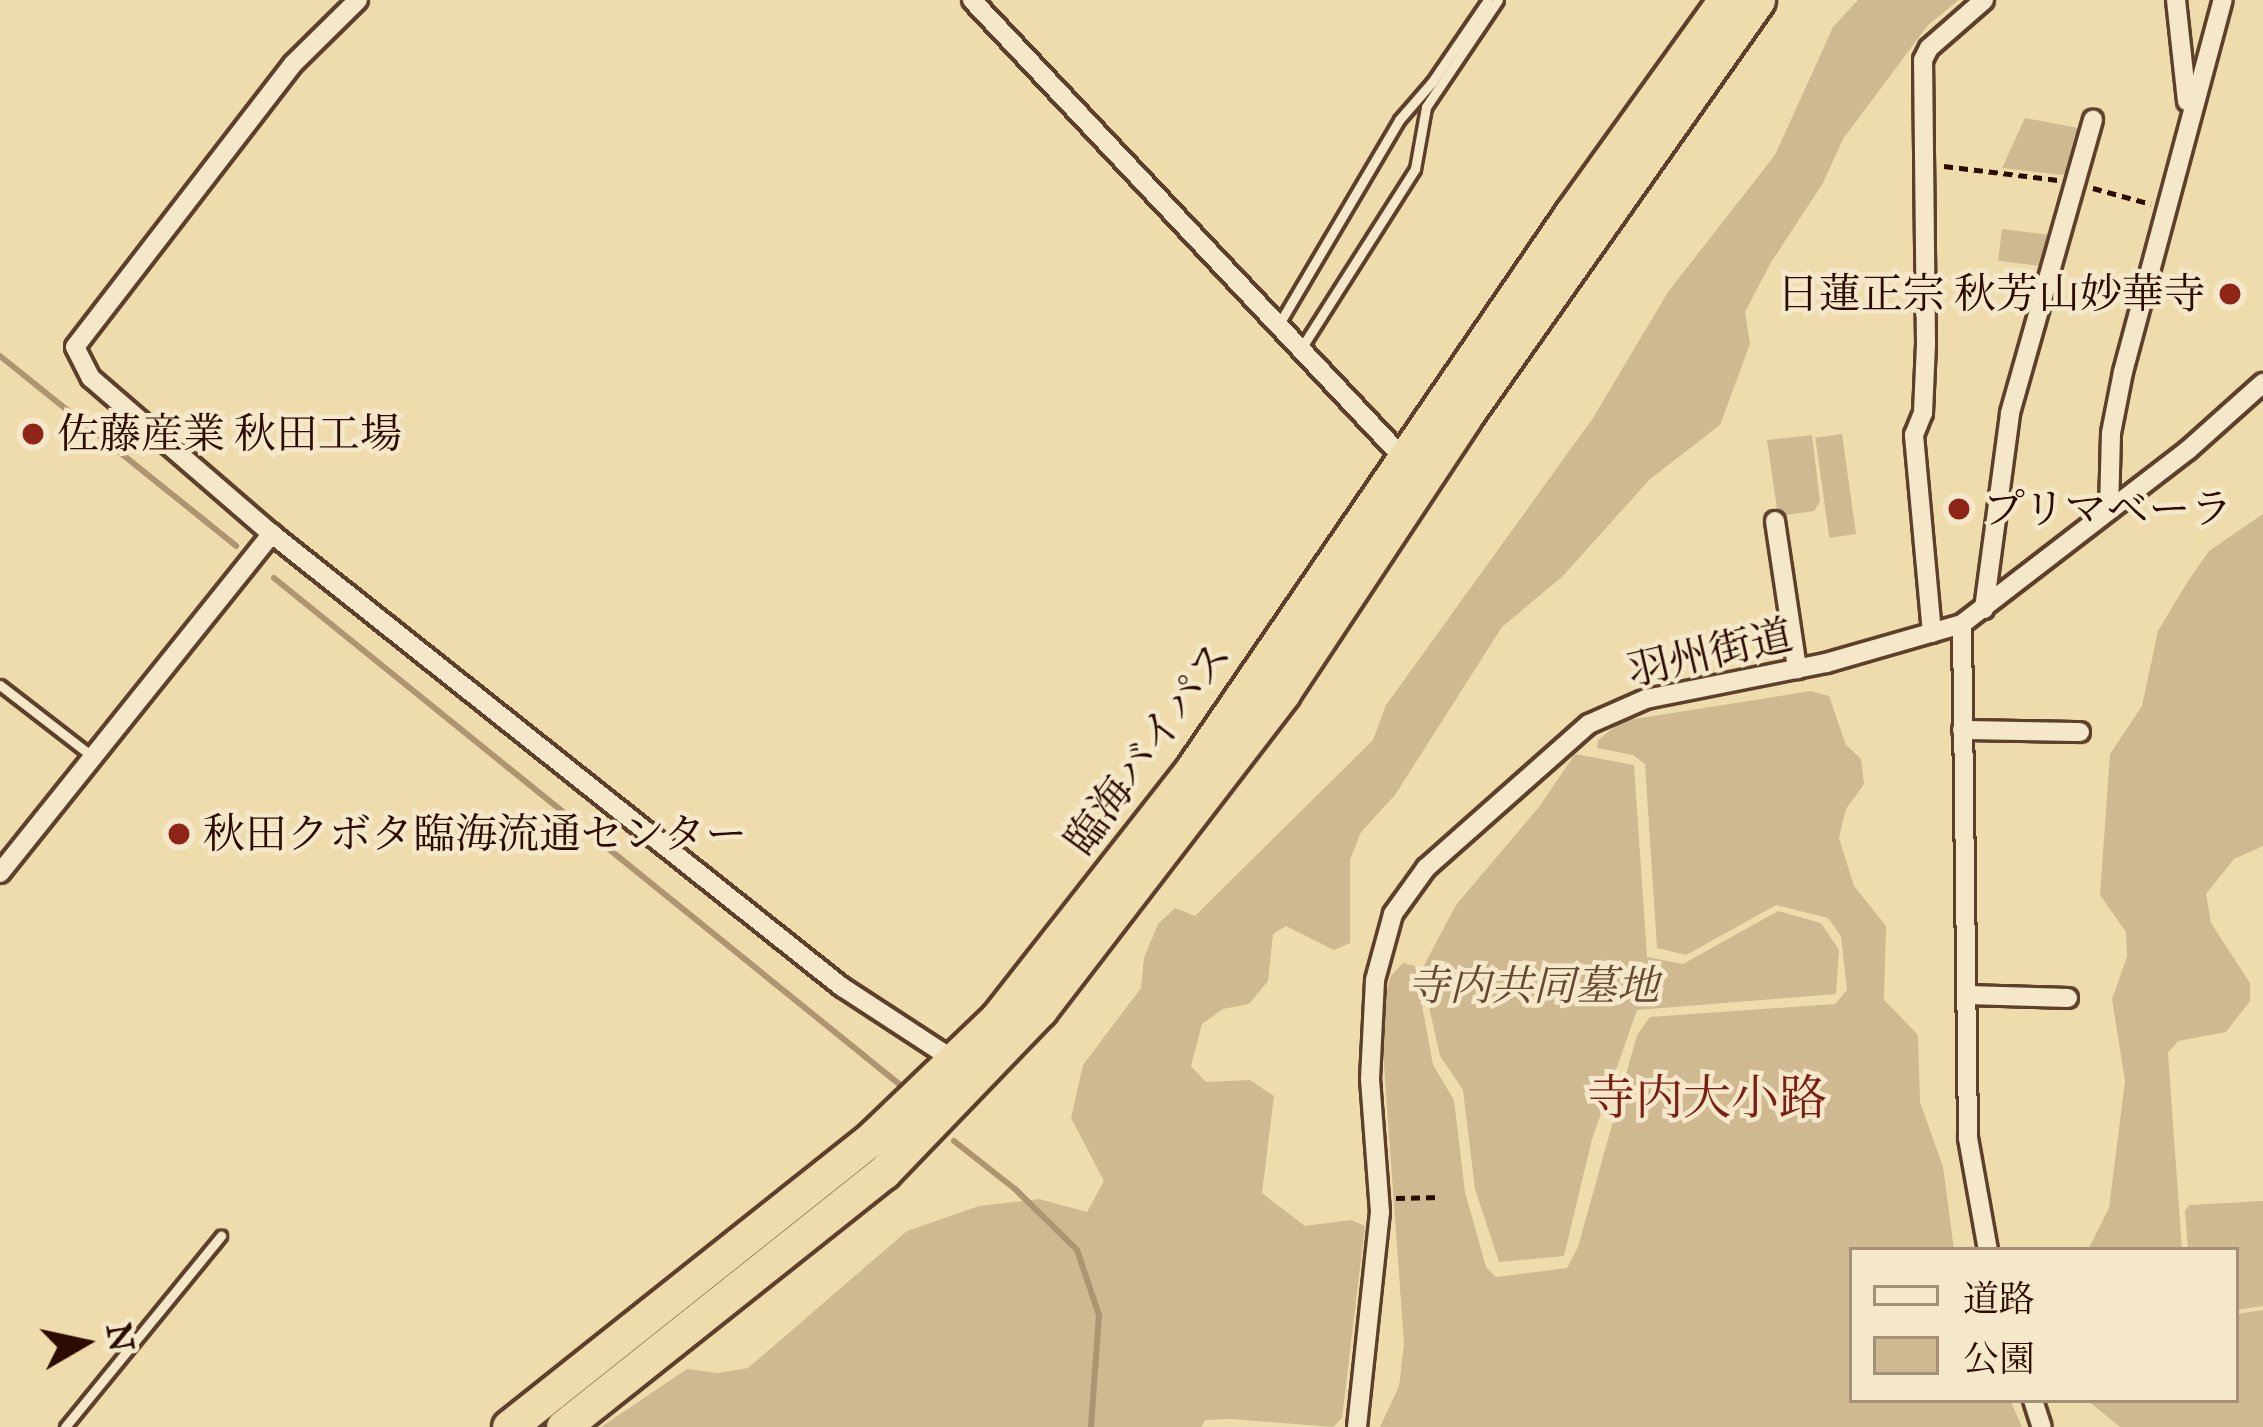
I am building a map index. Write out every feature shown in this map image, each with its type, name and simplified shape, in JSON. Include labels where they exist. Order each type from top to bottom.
[{"type":"highway","name":"臨海バイパス","points":[[563,1427],[884,1172],[967,1069],[1129,900],[1270,711],[1571,214],[1725,0]]},
{"type":"highway","name":"臨海バイパス","points":[[1415,471],[1758,0]]},
{"type":"highway","name":"臨海バイパス","points":[[509,1427],[873,1137],[967,1069]]},
{"type":"street","points":[[358,0],[293,64],[75,346],[91,378],[272,534],[842,987],[967,1069]]},
{"type":"street","points":[[972,0],[1415,471]]},
{"type":"street","points":[[1932,633],[1914,435],[1923,413],[1926,344],[1923,60],[1928,48],[1984,0]]},
{"type":"street","points":[[2176,0],[2188,112]]},
{"type":"street","points":[[2109,510],[2111,433],[2188,112],[2223,0]]},
{"type":"street","points":[[1984,609],[2010,412],[2092,120]]},
{"type":"street","name":"羽州街道","points":[[1357,1427],[1375,1293],[1378,1199],[1370,1078],[1376,980],[1393,914],[1426,868],[1589,724],[1646,699],[1797,669],[1963,625],[2263,383]]},
{"type":"street","points":[[1775,521],[1797,669]]},
{"type":"street","points":[[0,873],[272,534]]},
{"type":"street","points":[[1963,625],[1968,1138],[1987,1247]]},
{"type":"street","points":[[1962,730],[2080,732]]},
{"type":"street","points":[[1969,995],[2068,998]]},
{"type":"lane","points":[[1279,324],[1399,120],[1432,82],[1488,0]]},
{"type":"lane","points":[[1301,348],[1415,169],[1426,107],[1498,0]]},
{"type":"lane","points":[[0,685],[92,756]]},
{"type":"lane","points":[[64,1427],[221,1236]]},
{"type":"path","points":[[1922,164],[2072,182],[2168,208]]},
{"type":"path","points":[[1378,1199],[1441,1197]]},
{"type":"green space","points":[[1858,0],[1959,0],[1928,25],[1843,139],[1823,183],[1770,264],[1745,312],[1750,344],[1720,425],[1650,479],[1563,576],[1502,627],[1395,795],[1361,832],[1350,860],[1350,943],[1334,950],[1286,926],[1273,934],[1268,981],[1249,1004],[1223,1009],[1202,1024],[1191,1066],[1206,1082],[1250,1080],[1274,1096],[1262,1193],[1305,1226],[1351,1220],[1365,1226],[1342,1418],[1333,1427],[1230,1419],[1205,1420],[1201,1427],[601,1427],[687,1369],[718,1373],[748,1368],[907,1231],[979,1206],[1039,1199],[1087,1212],[1104,1181],[1071,1118],[1083,1065],[1141,988],[1144,958],[1158,924],[1175,908],[1195,916],[1373,740],[1386,705],[1593,418],[1668,292],[1775,155],[1833,27]]},
{"type":"green space","points":[[2025,118],[2083,129],[2072,168],[2062,175],[2002,168]]},
{"type":"green space","points":[[2002,229],[2051,235],[2047,267],[1998,261]]},
{"type":"green space","points":[[1842,434],[1856,534],[1829,538],[1815,438]]},
{"type":"green space","points":[[1812,435],[1820,501],[1814,511],[1778,516],[1767,440]]},
{"type":"green space","points":[[2263,514],[2263,846],[2234,859],[2206,894],[2211,923],[2250,983],[2250,1001],[2226,1032],[2178,1041],[2168,1053],[2182,1247],[2090,1247],[2109,1208],[2125,1081],[2112,999],[2127,957],[2126,932],[2100,895],[2110,754],[2142,706],[2158,631],[2209,551]]},
{"type":"green space","points":[[1811,691],[1829,696],[1846,745],[1861,759],[1864,784],[1846,809],[1839,838],[1854,886],[1886,926],[1884,1000],[1918,1035],[1920,1102],[1943,1167],[1954,1247],[1849,1247],[1849,1403],[2011,1403],[2022,1427],[1380,1427],[1399,1386],[1404,1343],[1380,1010],[1391,976],[1403,963],[1415,966],[1433,1065],[1454,1100],[1465,1192],[1486,1267],[1496,1277],[1567,1268],[1578,1247],[1637,1035],[1650,1017],[1835,1004],[1847,990],[1841,936],[1828,918],[1776,905],[1686,955],[1657,948],[1645,764],[1633,755],[1597,748],[1598,740],[1622,721]]},
{"type":"green space","name":"寺内共同墓地","points":[[1575,754],[1634,765],[1647,957],[1683,964],[1778,911],[1821,923],[1839,950],[1836,994],[1637,1010],[1592,1139],[1564,1256],[1499,1262],[1475,1189],[1463,1090],[1440,1056],[1421,971],[1456,905],[1539,807]]},
{"type":"green space","points":[[2263,1201],[2263,1306],[2239,1310],[2239,1247],[2188,1247],[2185,1211],[2189,1205]]},
{"type":"green space","points":[[2263,1310],[2263,1427],[2120,1427],[2091,1403],[2239,1403],[2239,1314]]},
{"type":"waterway","points":[[0,356],[236,546]]},
{"type":"waterway","points":[[274,578],[899,1084]]},
{"type":"waterway","points":[[954,1141],[1015,1189],[1077,1250],[1099,1315],[1091,1427]]},
{"type":"place","name":"日蓮正宗 秋芳山妙華寺","points":[[2230,294]]},
{"type":"place","name":"佐藤産業 秋田工場","points":[[33,434]]},
{"type":"place","name":"プリマベーラ","points":[[1959,509]]},
{"type":"place","name":"秋田クボタ臨海流通センター","points":[[179,834]]},
{"type":"district","name":"寺内大小路","points":[[1707,1098]]}]
